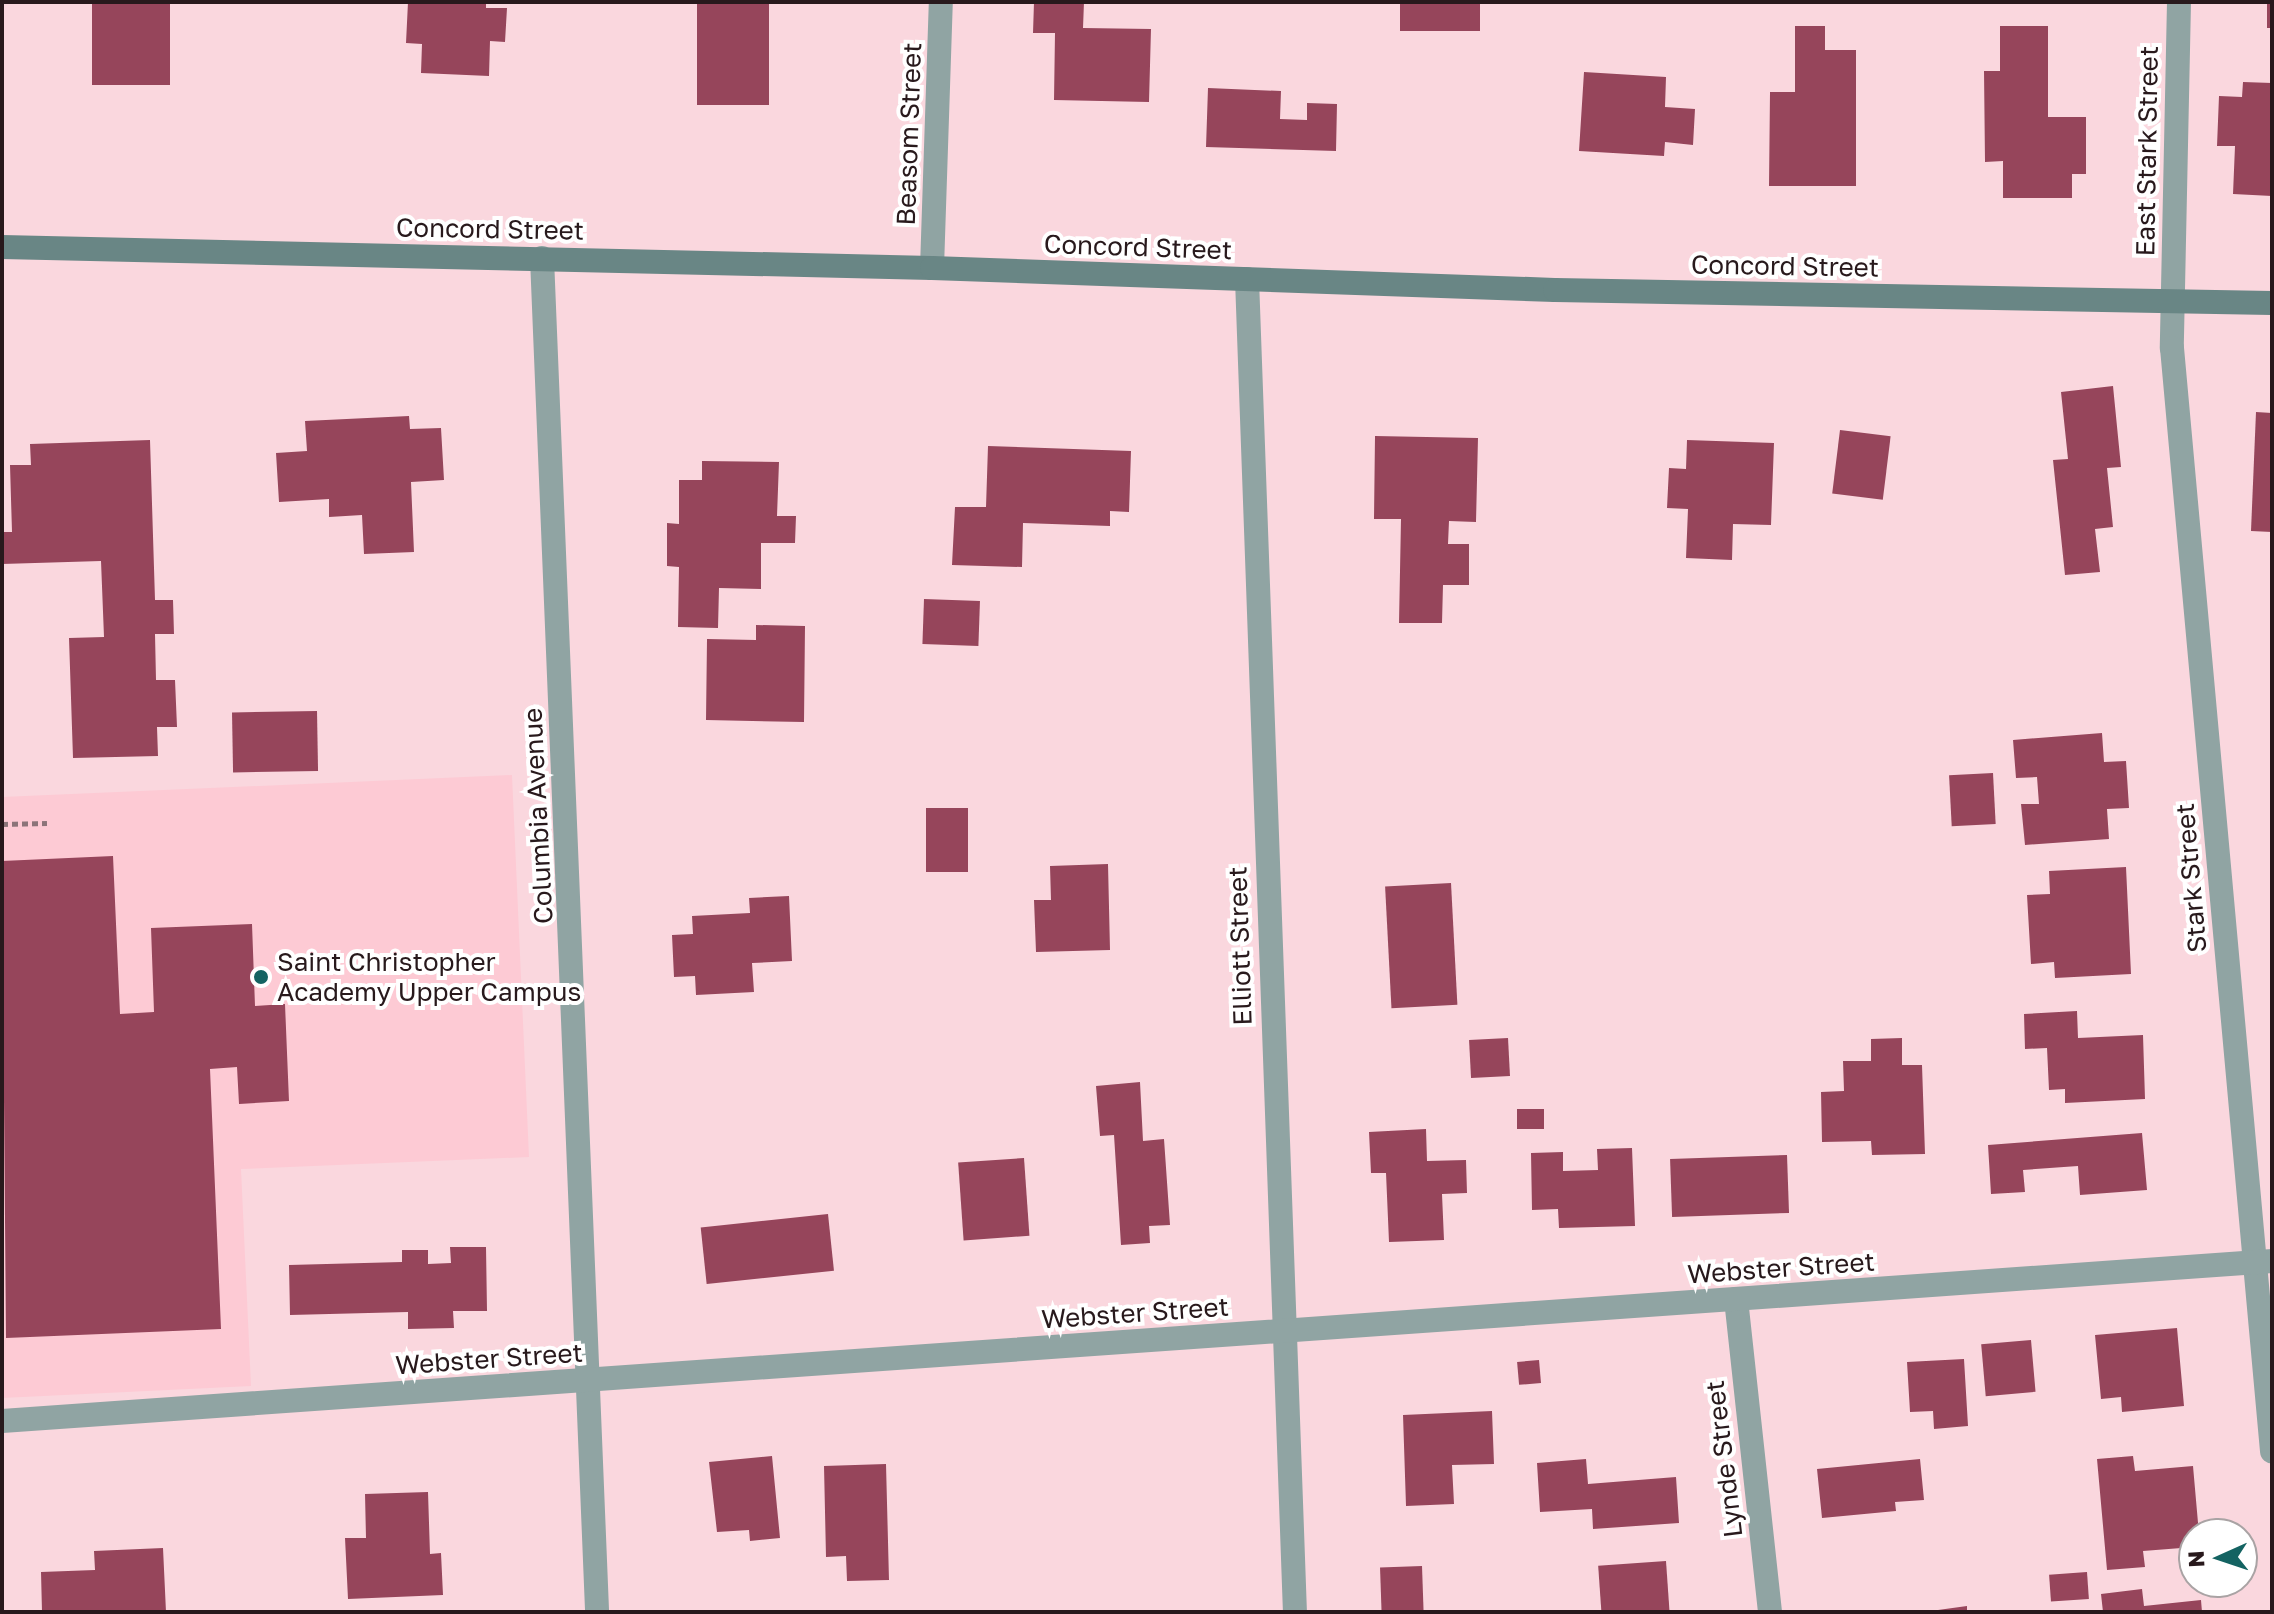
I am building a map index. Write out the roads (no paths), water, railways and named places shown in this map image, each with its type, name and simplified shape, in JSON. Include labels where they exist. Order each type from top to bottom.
[{"type":"main road","name":"Concord Street","points":[[2,247],[2272,303]]},
{"type":"street","name":"Beasom Street","points":[[932,268],[941,2]]},
{"type":"street","name":"East Stark Street","points":[[2172,301],[2179,2]]},
{"type":"street","name":"Columbia Avenue","points":[[542,258],[591,1380],[597,1612]]},
{"type":"street","name":"Elliott Street","points":[[1247,279],[1281,1331],[1295,1612]]},
{"type":"street","name":"Stark Street","points":[[2172,301],[2172,348],[2263,1262],[2272,1451]]},
{"type":"street","name":"Webster Street","points":[[2,1421],[2263,1262]]},
{"type":"street","name":"Lynde Street","points":[[1736,1299],[1770,1612]]},
{"type":"place","name":"Saint Christopher Academy Upper Campus","points":[[261,977]]}]
